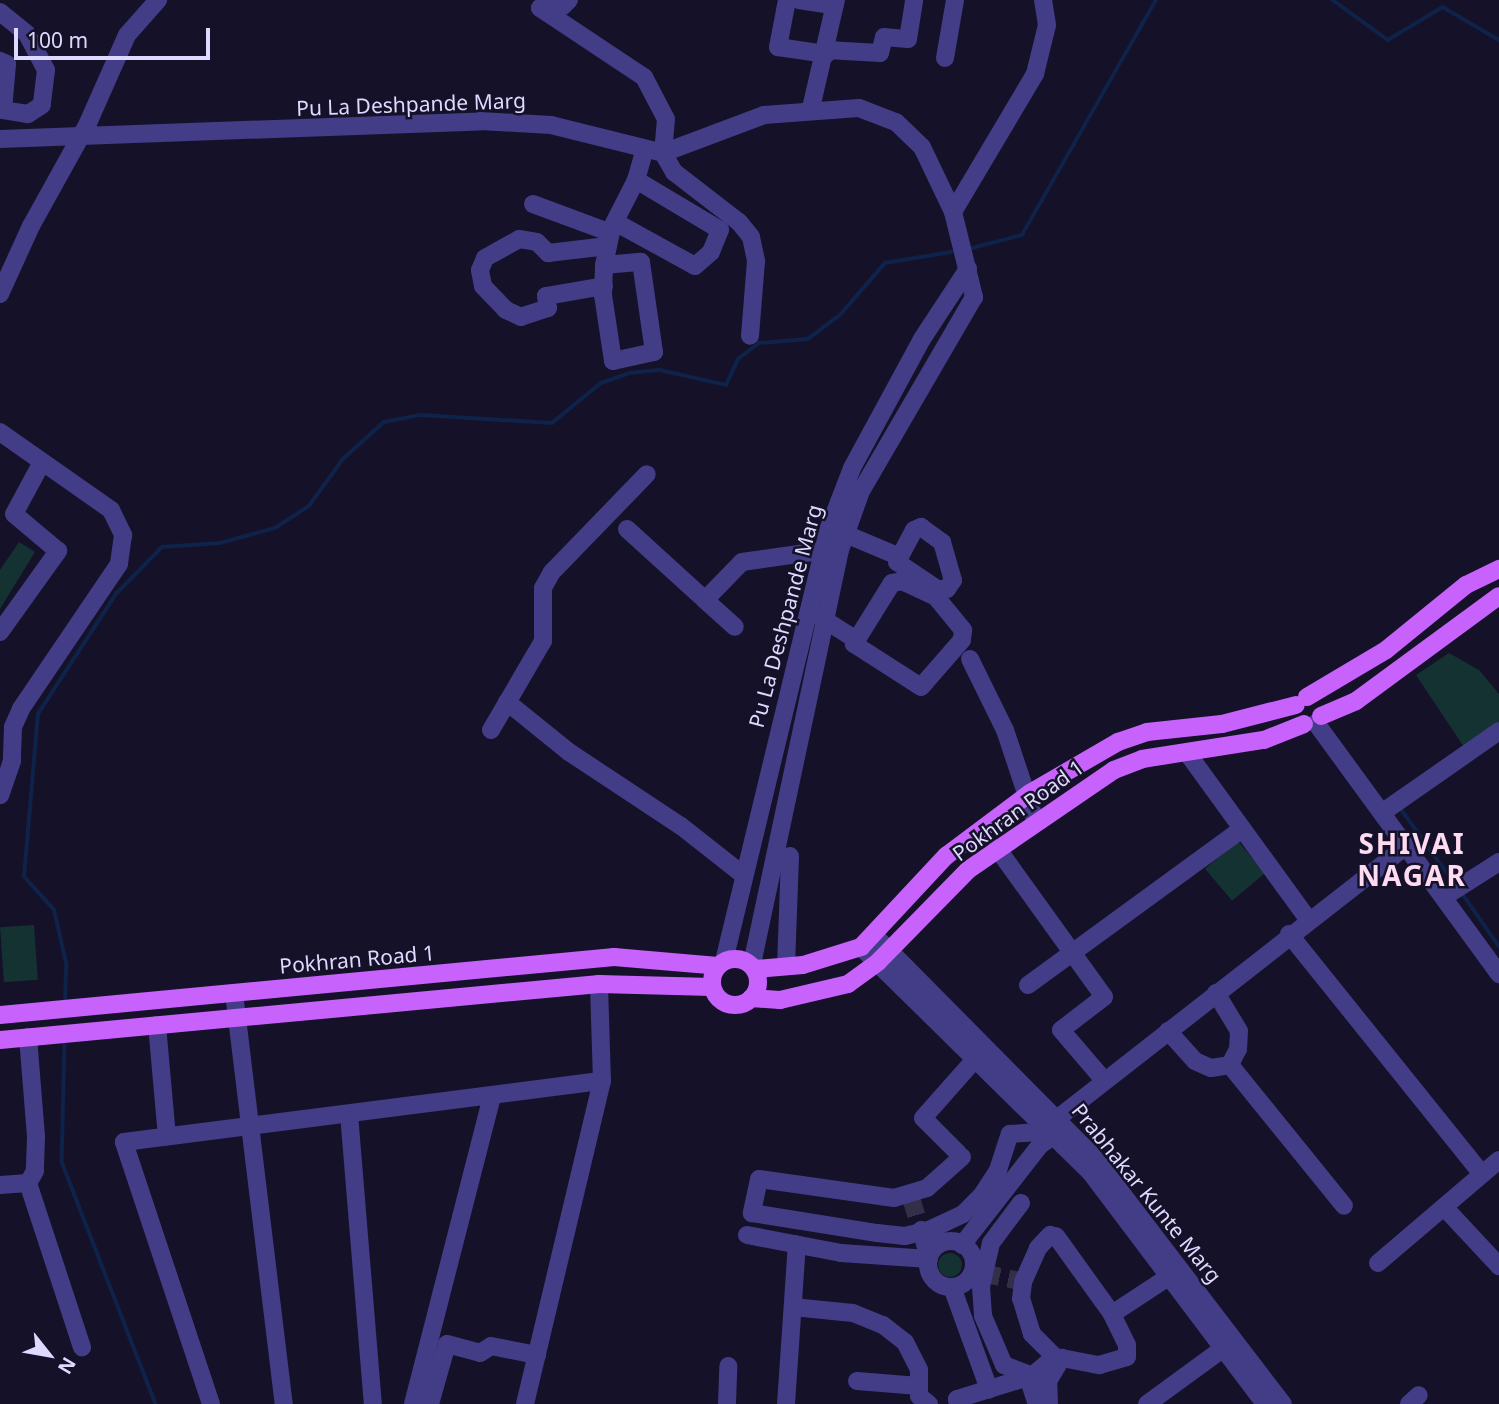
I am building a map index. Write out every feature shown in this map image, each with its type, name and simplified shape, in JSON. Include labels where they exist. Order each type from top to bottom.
[{"type":"main road","name":"Pokhran Road 1","points":[[753,967],[786,966],[834,958],[867,940],[946,856],[1030,793],[1118,743],[1147,732],[1222,724],[1302,701],[1386,650],[1466,585],[1499,569]]},
{"type":"main road","name":"Pokhran Road 1","points":[[751,998],[780,1000],[848,984],[884,956],[968,870],[1035,820],[1114,770],[1142,759],[1188,754],[1264,740],[1314,721],[1356,701],[1499,596]]},
{"type":"main road","points":[[1386,650],[1400,668]]},
{"type":"main road","points":[[1302,701],[1318,701],[1314,721],[1297,718],[1302,701]]},
{"type":"main road","name":"Pokhran Road 1","points":[[0,1015],[614,957],[721,963]]},
{"type":"main road","points":[[0,1040],[599,984],[712,987],[727,1004],[743,1004],[758,987],[753,967],[738,958],[721,963],[712,987]]},
{"type":"street","points":[[0,294],[76,138],[88,122],[127,35],[158,0]]},
{"type":"street","points":[[539,4],[563,6],[569,0]]},
{"type":"street","points":[[787,0],[779,47],[827,52],[880,53],[884,37],[908,39],[914,0]]},
{"type":"street","points":[[799,0],[836,3],[827,52],[811,108]]},
{"type":"street","points":[[945,58],[955,0]]},
{"type":"street","points":[[953,212],[1035,74],[1047,25],[1043,0]]},
{"type":"street","points":[[539,4],[644,77],[666,120],[654,151],[636,180],[611,233],[604,265],[613,361],[654,352],[641,262],[604,265]]},
{"type":"street","points":[[0,12],[27,34],[46,70],[42,105],[28,114],[3,110],[7,64],[0,61]]},
{"type":"street","name":"Pu La Deshpande Marg","points":[[0,139],[480,121],[551,125],[654,151],[764,116],[811,108],[859,108],[895,122],[922,146],[953,212],[968,269],[922,340],[852,468],[835,540],[824,619],[753,967]]},
{"type":"street","points":[[654,151],[674,172],[739,222],[751,237],[756,261],[750,336]]},
{"type":"street","points":[[533,204],[695,266],[711,252],[720,230],[636,180]]},
{"type":"street","points":[[604,286],[546,296],[548,308],[521,317],[506,310],[484,286],[480,270],[485,258],[519,239],[537,242],[548,253],[611,233]]},
{"type":"street","points":[[0,432],[41,464],[111,510],[123,534],[119,564],[22,709],[13,727],[12,761],[0,794]]},
{"type":"street","points":[[0,632],[58,551],[14,514],[41,464]]},
{"type":"street","points":[[491,730],[543,641],[543,588],[552,572],[647,474]]},
{"type":"street","points":[[626,528],[735,627]]},
{"type":"street","points":[[705,600],[743,562],[835,540],[898,556]]},
{"type":"street","name":"Pu La Deshpande Marg","points":[[721,963],[808,611],[835,540]]},
{"type":"street","points":[[808,611],[855,639],[858,648],[921,687],[963,634],[936,597],[902,581],[892,583],[855,639]]},
{"type":"street","points":[[970,659],[1030,793],[1035,820]]},
{"type":"street","points":[[507,702],[569,752],[681,826],[742,874]]},
{"type":"street","points":[[1314,721],[1499,974]]},
{"type":"street","points":[[1382,812],[1499,731]]},
{"type":"street","points":[[1188,754],[1308,919]]},
{"type":"street","points":[[1028,985],[1242,829]]},
{"type":"street","points":[[965,1248],[1049,1136],[1103,1079],[1407,845]]},
{"type":"street","points":[[997,848],[1104,998],[1061,1030],[1103,1079]]},
{"type":"street","points":[[786,966],[790,856]]},
{"type":"street","points":[[1444,897],[1499,862]]},
{"type":"street","points":[[1289,934],[1482,1174]]},
{"type":"street","name":"Prabhakar Kunte Marg","points":[[867,940],[981,1051],[1049,1136],[1091,1173],[1175,1273],[1229,1344],[1283,1404]]},
{"type":"street","points":[[525,1404],[602,1082],[599,984]]},
{"type":"street","points":[[234,993],[284,1404]]},
{"type":"street","points":[[1216,993],[1239,1031],[1238,1049],[1230,1065]]},
{"type":"street","points":[[157,1025],[167,1137]]},
{"type":"street","points":[[1168,1031],[1195,1062],[1211,1068],[1230,1065]]},
{"type":"street","points":[[28,1037],[36,1137],[35,1171],[28,1183],[82,1347]]},
{"type":"street","points":[[981,1051],[923,1118],[960,1155],[952,1169],[911,1196],[894,1199],[759,1179],[752,1213],[877,1233],[922,1231],[951,1220],[975,1203],[998,1170],[1010,1134],[1036,1132],[1049,1136]]},
{"type":"street","points":[[1230,1065],[1344,1206]]},
{"type":"street","points":[[211,1404],[124,1142],[602,1082]]},
{"type":"street","points":[[430,1404],[438,1342],[492,1096]]},
{"type":"street","points":[[349,1114],[373,1404]]},
{"type":"street","points":[[1378,1262],[1499,1160]]},
{"type":"street","points":[[0,1185],[28,1183]]},
{"type":"street","points":[[1021,1203],[988,1251],[981,1287],[983,1316],[1004,1366],[1032,1376],[1055,1357],[1032,1334],[1021,1299],[1021,1282],[1038,1248],[1053,1236],[1112,1314],[1127,1345],[1127,1357],[1099,1364],[1062,1358],[1048,1381],[1049,1404]]},
{"type":"street","points":[[1444,1207],[1499,1266]]},
{"type":"street","points":[[922,1231],[933,1279],[952,1287],[965,1282],[977,1272],[965,1248]]},
{"type":"street","points":[[747,1235],[841,1253],[929,1259]]},
{"type":"street","points":[[929,1259],[942,1243],[965,1248]]},
{"type":"street","points":[[786,1404],[797,1244]]},
{"type":"street","points":[[1112,1314],[1175,1273]]},
{"type":"street","points":[[952,1287],[989,1389]]},
{"type":"street","points":[[793,1307],[853,1313],[883,1325],[905,1342],[919,1370],[922,1398],[857,1381]]},
{"type":"street","points":[[438,1342],[480,1353],[491,1346],[537,1355]]},
{"type":"street","points":[[413,1404],[438,1342]]},
{"type":"street","points":[[1147,1404],[1229,1344]]},
{"type":"street","name":"Prabhakar Kunte Marg","points":[[1229,1344],[1265,1404]]},
{"type":"street","points":[[727,1404],[728,1366]]},
{"type":"street","points":[[958,1404],[957,1399],[1028,1377],[1037,1404]]},
{"type":"green space","points":[[19,542],[35,552],[0,609],[0,570]]},
{"type":"green space","points":[[1449,653],[1479,670],[1499,694],[1499,723],[1464,747],[1416,675]]},
{"type":"green space","points":[[1238,841],[1265,873],[1232,901],[1205,869]]},
{"type":"green space","points":[[34,925],[38,980],[4,982],[0,927]]},
{"type":"green space","points":[[950,1253],[959,1256],[962,1265],[959,1274],[950,1277],[941,1274],[938,1265],[941,1256]]},
{"type":"waterway","points":[[968,249],[1022,235],[1156,0]]},
{"type":"waterway","points":[[1333,0],[1388,40],[1443,7],[1499,40]]},
{"type":"waterway","points":[[65,1001],[66,963],[54,910],[24,877],[38,714],[116,594],[162,547],[220,543],[275,528],[309,506],[343,459],[384,422],[421,415],[552,423],[601,383],[630,373],[660,370],[726,385],[738,359],[759,343],[808,339],[840,315],[885,263],[951,252]]},
{"type":"waterway","points":[[1401,809],[1455,884]]},
{"type":"waterway","points":[[1462,893],[1499,946]]},
{"type":"waterway","points":[[65,1042],[62,1162],[156,1404]]},
{"type":"tunnel","points":[[911,1198],[921,1230]]},
{"type":"tunnel","points":[[982,1273],[1019,1281]]},
{"type":"district","name":"SHIVAI NAGAR","points":[[1412,859]]}]
